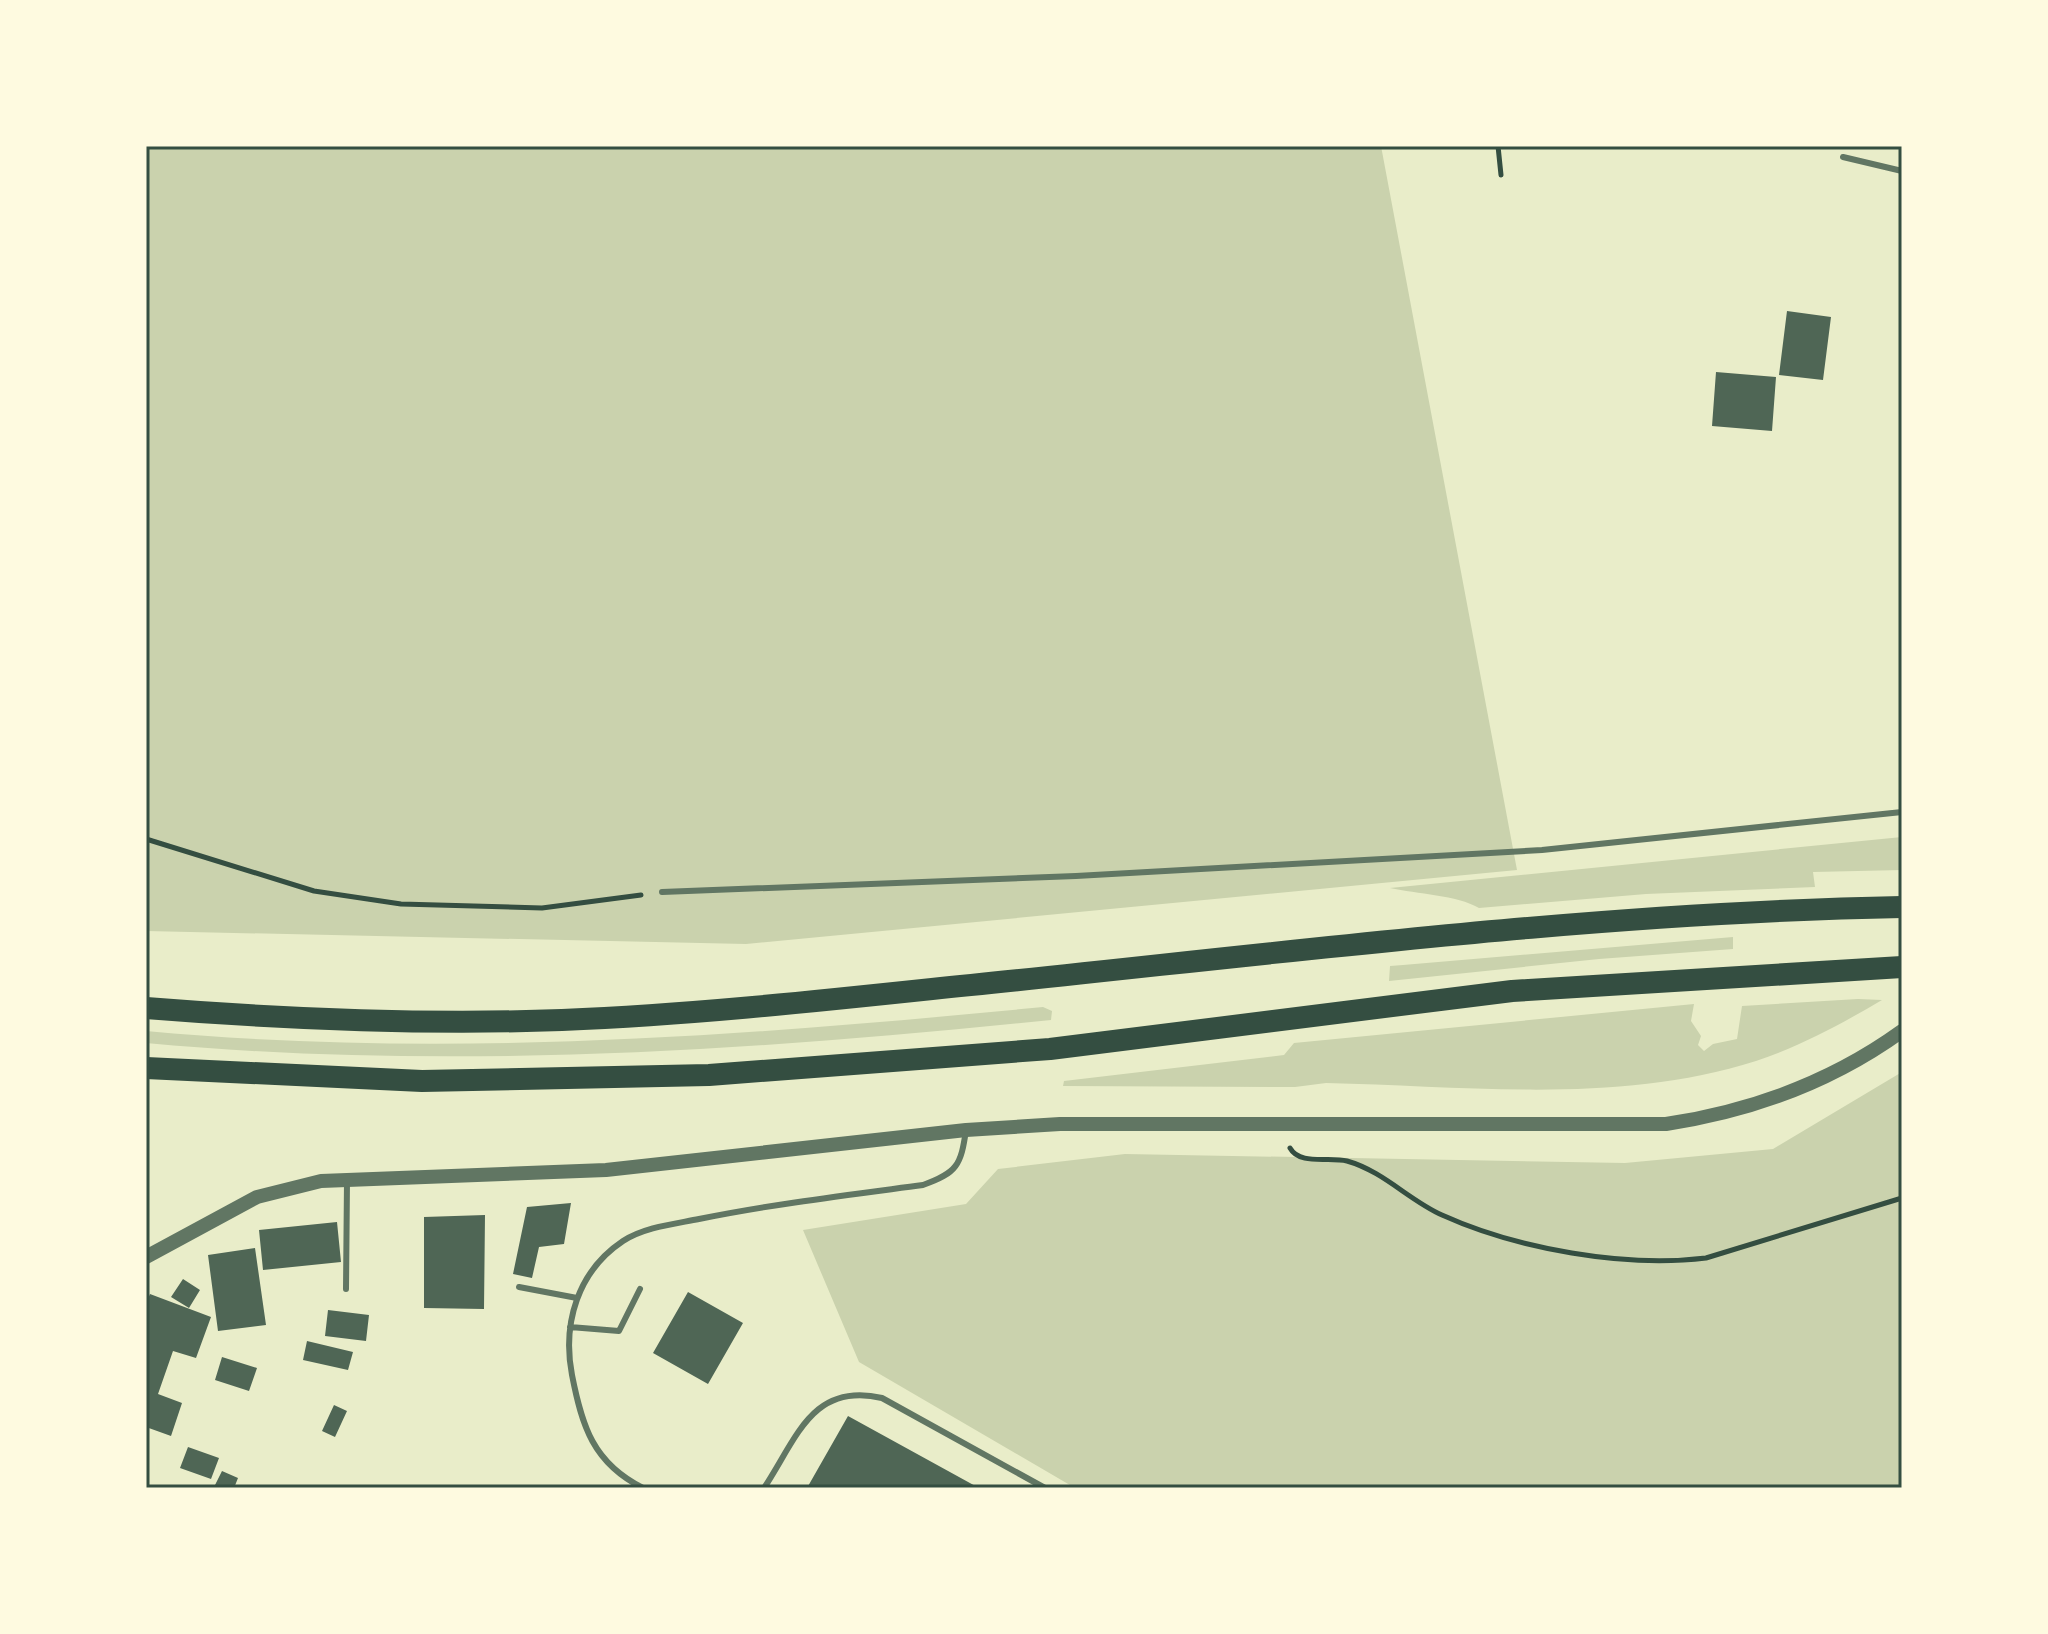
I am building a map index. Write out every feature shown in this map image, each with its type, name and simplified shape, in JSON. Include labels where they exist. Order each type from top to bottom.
[{"type":"highway","points":[[146,1008],[405,1021],[560,1020],[728,1010],[1541,928],[1818,909],[1902,907]]},
{"type":"highway","points":[[146,1068],[422,1081],[709,1075],[1050,1049],[1512,991],[1902,967]]},
{"type":"street","points":[[146,1257],[257,1197],[321,1181],[606,1170],[966,1130],[1124,1122],[1666,1124],[1719,1116],[1788,1095],[1845,1067],[1902,1031]]},
{"type":"lane","points":[[1843,157],[1902,171]]},
{"type":"lane","points":[[662,892],[1076,876],[1542,850],[1902,812]]},
{"type":"lane","points":[[643,1488],[623,1478],[598,1452],[581,1421],[569,1359],[570,1327],[577,1298],[581,1286],[601,1259],[625,1240],[645,1231],[743,1210],[923,1185],[946,1177],[962,1160],[966,1130]]},
{"type":"lane","points":[[346,1289],[347,1180]]},
{"type":"lane","points":[[519,1287],[577,1298]]},
{"type":"lane","points":[[570,1327],[619,1331],[640,1289]]},
{"type":"lane","points":[[764,1488],[816,1408],[839,1397],[859,1393],[882,1398],[1045,1488]]},
{"type":"path","points":[[1498,146],[1501,175]]},
{"type":"path","points":[[146,839],[314,891],[401,904],[542,908],[662,892]]},
{"type":"path","points":[[1288,1123],[1291,1152],[1302,1158],[1345,1160],[1405,1189],[1439,1214],[1492,1234],[1610,1258],[1673,1262],[1706,1258],[1902,1198]]},
{"type":"green space","points":[[146,146],[1381,146],[1517,870],[746,944],[146,931]]},
{"type":"green space","points":[[1902,837],[1902,870],[1813,872],[1815,887],[1646,894],[1479,908],[1448,898],[1390,888]]},
{"type":"green space","points":[[1733,937],[1733,949],[1599,959],[1389,981],[1390,966]]},
{"type":"green space","points":[[1882,1000],[1820,1034],[1773,1055],[1704,1075],[1651,1083],[1543,1090],[1326,1083],[1295,1087],[1063,1086],[1064,1081],[1284,1055],[1294,1043],[1694,1004],[1691,1021],[1701,1036],[1698,1045],[1704,1051],[1713,1044],[1737,1039],[1742,1006]]},
{"type":"green space","points":[[1043,1007],[1052,1011],[1051,1020],[825,1041],[599,1054],[373,1056],[146,1043],[146,1031],[371,1043],[595,1040],[819,1027]]},
{"type":"green space","points":[[1902,1072],[1902,1488],[1075,1488],[859,1362],[803,1230],[966,1204],[998,1169],[1125,1154],[1625,1163],[1773,1149]]},
{"type":"building","points":[[1787,311],[1831,317],[1823,380],[1779,375]]},
{"type":"building","points":[[1716,372],[1776,377],[1772,431],[1712,426]]},
{"type":"building","points":[[571,1203],[564,1244],[539,1247],[532,1278],[513,1274],[527,1207]]},
{"type":"building","points":[[485,1215],[484,1309],[424,1308],[424,1217]]},
{"type":"building","points":[[337,1222],[341,1262],[263,1270],[259,1230]]},
{"type":"building","points":[[255,1248],[266,1325],[218,1331],[208,1255]]},
{"type":"building","points":[[183,1279],[200,1290],[189,1308],[171,1297]]},
{"type":"building","points":[[688,1292],[743,1323],[708,1384],[653,1353]]},
{"type":"building","points":[[150,1294],[211,1317],[196,1358],[173,1351],[158,1394],[182,1403],[171,1436],[146,1427],[146,1304]]},
{"type":"building","points":[[328,1310],[369,1315],[366,1341],[325,1336]]},
{"type":"building","points":[[307,1341],[353,1352],[348,1370],[303,1360]]},
{"type":"building","points":[[222,1357],[257,1368],[249,1391],[215,1380]]},
{"type":"building","points":[[334,1405],[347,1411],[335,1437],[322,1431]]},
{"type":"building","points":[[848,1416],[979,1488],[807,1488]]},
{"type":"building","points":[[188,1447],[219,1458],[211,1479],[180,1468]]},
{"type":"building","points":[[222,1471],[238,1478],[234,1488],[215,1485]]}]
